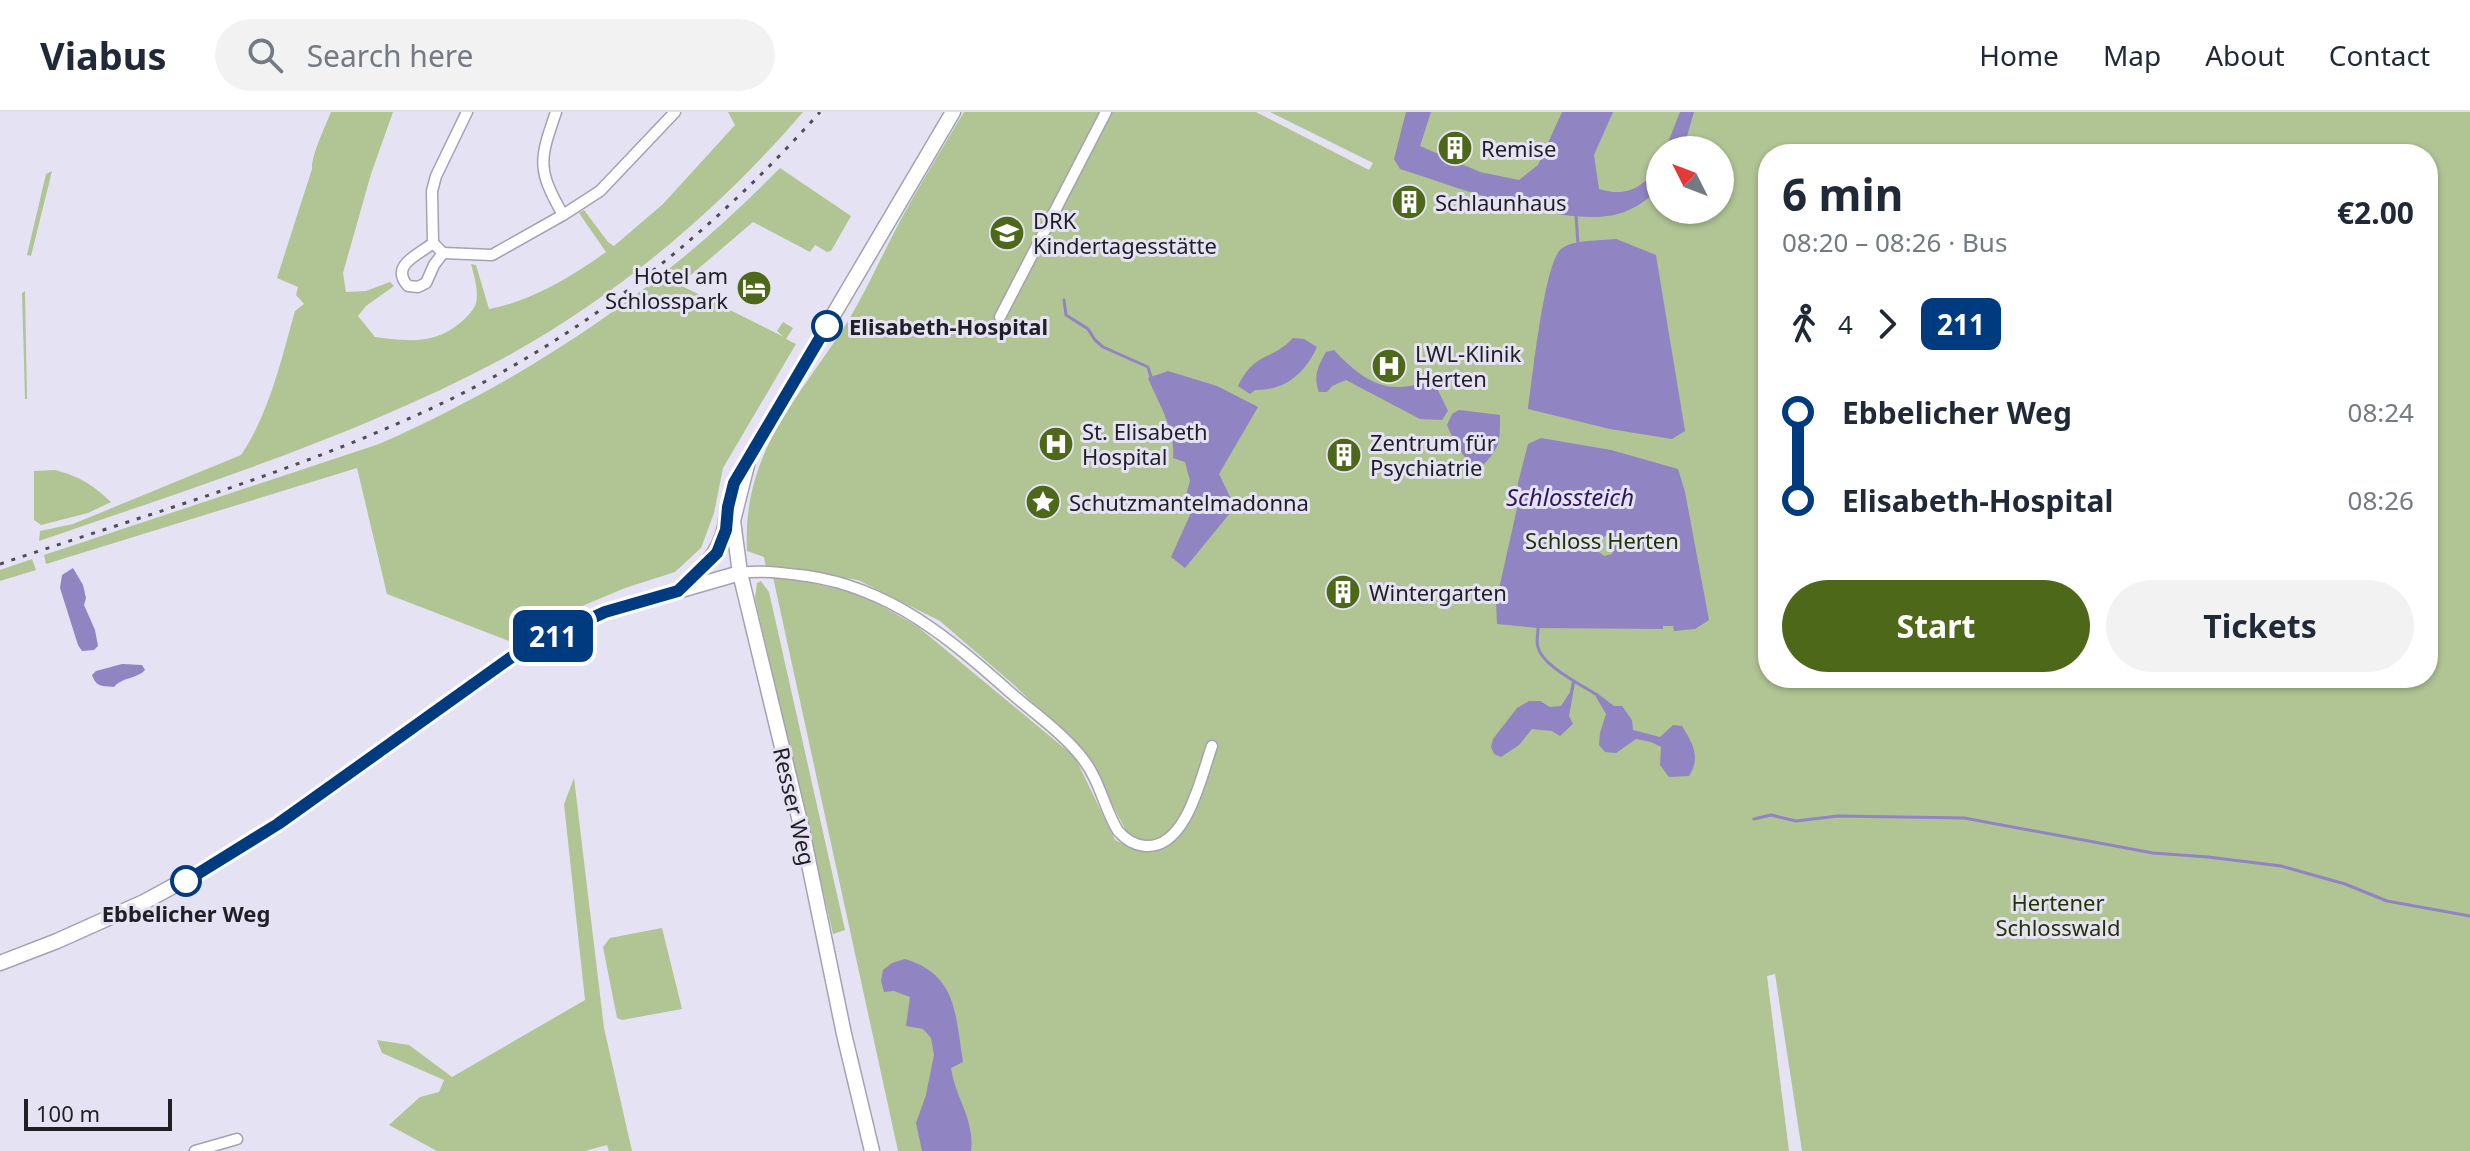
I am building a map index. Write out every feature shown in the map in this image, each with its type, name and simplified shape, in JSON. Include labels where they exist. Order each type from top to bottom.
[{"type":"main road","name":"Resser Weg","points":[[678,591],[717,553],[726,530],[734,483],[953,112]]},
{"type":"main road","name":"Resser Weg","points":[[748,461],[733,521],[740,573],[802,830],[844,1034],[872,1151]]},
{"type":"main road","points":[[0,963],[144,902],[214,864],[278,824],[520,651],[605,612],[740,573]]},
{"type":"street","points":[[467,112],[436,176],[431,218],[433,243],[443,253],[492,255],[563,215],[600,191],[675,112]]},
{"type":"street","points":[[556,112],[541,160],[546,186],[563,215]]},
{"type":"street","points":[[1000,317],[1106,112]]},
{"type":"street","points":[[433,243],[406,260],[400,271],[408,286],[418,287],[426,283],[443,253]]},
{"type":"street","points":[[740,573],[768,570],[842,583],[885,598],[935,628],[1081,757],[1098,783],[1118,831],[1137,844],[1156,845],[1168,840],[1180,828],[1212,746]]},
{"type":"street","points":[[195,1151],[237,1139]]},
{"type":"green space","points":[[331,112],[393,112],[371,174],[343,273],[346,292],[366,291],[390,282],[394,286],[366,306],[358,316],[375,337],[420,340],[450,330],[470,314],[477,298],[471,264],[476,265],[489,309],[550,287],[606,252],[579,213],[584,210],[614,246],[663,204],[735,125],[728,112],[803,112],[736,183],[663,250],[543,336],[445,388],[332,437],[39,541],[40,531],[73,524],[241,455],[267,403],[295,311],[304,304],[296,295],[298,287],[277,278],[316,149]]},
{"type":"green space","points":[[964,112],[1256,112],[1369,170],[1373,163],[1270,112],[2470,112],[2470,1151],[1802,1151],[1775,974],[1767,976],[1789,1151],[898,1151],[773,577],[862,595],[917,626],[1075,757],[1115,840],[1127,846],[1125,829],[1085,753],[1014,685],[940,621],[858,580],[766,567],[764,557],[747,551],[748,516],[764,455],[777,428],[863,294],[905,212]]},
{"type":"green space","points":[[780,168],[851,216],[831,251],[815,245],[810,252],[753,222],[685,280],[668,279],[784,337],[777,331],[783,322],[793,328],[786,339],[796,344],[723,468],[714,513],[701,548],[675,572],[625,588],[509,641],[387,594],[357,468],[46,564],[44,555],[379,444],[489,389],[593,326],[642,290],[690,252]]},
{"type":"green space","points":[[52,171],[31,256],[27,255],[46,174]]},
{"type":"green space","points":[[25,291],[27,399],[22,293]]},
{"type":"green space","points":[[55,470],[85,482],[111,502],[88,513],[41,525],[34,520],[34,471]]},
{"type":"green space","points":[[32,559],[36,570],[0,581],[0,570]]},
{"type":"green space","points":[[761,581],[769,592],[845,930],[833,934],[755,598],[757,583]]},
{"type":"green space","points":[[574,778],[604,1028],[632,1151],[609,1151],[607,1145],[585,1151],[437,1151],[389,1125],[420,1097],[439,1092],[444,1080],[382,1053],[377,1040],[409,1045],[452,1077],[585,1000],[564,804]]},
{"type":"green space","points":[[662,928],[682,1009],[622,1020],[617,1018],[603,947],[610,938]]},
{"type":"water","points":[[1406,112],[1431,112],[1420,146],[1480,172],[1519,180],[1538,165],[1562,112],[1613,112],[1594,155],[1599,189],[1627,191],[1646,180],[1646,200],[1618,214],[1569,216],[1478,195],[1400,169],[1394,159]]},
{"type":"water","points":[[1680,112],[1694,112],[1687,136],[1671,136]]},
{"type":"water","name":"Schlossteich","points":[[1616,239],[1656,255],[1685,431],[1672,439],[1610,429],[1528,409],[1544,299],[1555,259],[1566,246]]},
{"type":"water","points":[[1293,338],[1304,339],[1317,347],[1293,379],[1250,394],[1238,386],[1251,367]]},
{"type":"water","points":[[1334,350],[1355,370],[1380,384],[1436,386],[1448,411],[1442,420],[1420,419],[1346,380],[1332,386],[1327,392],[1319,392],[1316,376],[1319,367],[1326,352]]},
{"type":"water","points":[[1168,371],[1217,386],[1258,407],[1219,474],[1235,507],[1185,568],[1171,557],[1190,515],[1186,495],[1190,481],[1185,462],[1173,458],[1169,427],[1148,378]]},
{"type":"water","points":[[1459,410],[1500,415],[1497,445],[1479,469],[1464,456],[1447,425],[1452,414]]},
{"type":"water","name":"Schlossteich","points":[[1541,438],[1611,450],[1678,469],[1709,620],[1695,629],[1674,631],[1673,626],[1663,626],[1663,629],[1538,628],[1497,624],[1496,602],[1528,444]],"holes":[[[1605,536],[1616,542],[1612,554],[1604,556],[1599,552],[1600,541]]]},
{"type":"water","points":[[73,568],[83,585],[84,605],[95,630],[98,646],[94,650],[82,651],[78,645],[60,588],[62,575]]},
{"type":"water","points":[[122,664],[142,665],[145,670],[114,687],[95,682],[92,675],[96,671]]},
{"type":"water","points":[[1572,681],[1575,683],[1569,716],[1573,724],[1560,736],[1552,731],[1532,729],[1519,745],[1501,757],[1494,754],[1491,747],[1493,739],[1517,708],[1529,701],[1540,701],[1550,707],[1561,706],[1570,692]]},
{"type":"water","points":[[1597,693],[1614,706],[1622,706],[1632,720],[1633,730],[1660,737],[1673,725],[1682,726],[1695,757],[1689,776],[1669,777],[1660,765],[1661,747],[1651,742],[1636,739],[1616,753],[1605,752],[1599,745],[1606,714],[1596,697]]},
{"type":"water","points":[[905,959],[935,975],[951,999],[963,1062],[951,1068],[970,1129],[971,1151],[922,1151],[916,1123],[926,1095],[934,1055],[931,1038],[923,1029],[906,1026],[910,997],[894,991],[884,992],[881,981],[883,970]]},
{"type":"waterway","points":[[1576,215],[1578,244]]},
{"type":"waterway","points":[[1064,300],[1066,315],[1088,329],[1103,347],[1148,367],[1151,377]]},
{"type":"waterway","points":[[1538,628],[1537,645],[1547,661],[1597,695]]},
{"type":"waterway","points":[[1754,819],[1771,815],[1796,821],[1838,816],[1964,818],[2153,853],[2281,866],[2345,884],[2387,901],[2470,916]]},
{"type":"railway","points":[[0,564],[228,489],[340,448],[449,400],[502,372],[553,342],[649,274],[738,197],[820,112]]},
{"type":"bus line","name":"211","points":[[186,881],[278,824],[520,651],[605,612],[678,591],[717,553],[726,530],[734,483],[827,326]]},
{"type":"place","name":"Remise","points":[[1455,148]]},
{"type":"place","name":"Schlaunhaus","points":[[1409,202]]},
{"type":"place","name":"DRK Kindertagesstätte","points":[[1007,233]]},
{"type":"place","name":"Hotel am Schlosspark","points":[[754,288]]},
{"type":"place","name":"Elisabeth-Hospital","points":[[827,326]]},
{"type":"place","name":"LWL-Klinik Herten","points":[[1389,366]]},
{"type":"place","name":"St. Elisabeth Hospital","points":[[1056,444]]},
{"type":"place","name":"Zentrum für Psychiatrie","points":[[1344,455]]},
{"type":"place","name":"Schutzmantelmadonna","points":[[1043,502]]},
{"type":"place","name":"Wintergarten","points":[[1343,592]]},
{"type":"place","name":"Ebbelicher Weg","points":[[186,881]]},
{"type":"park label","name":"Schloss Herten","points":[[1602,540]]},
{"type":"park label","name":"Hertener Schlosswald","points":[[2058,914]]}]
